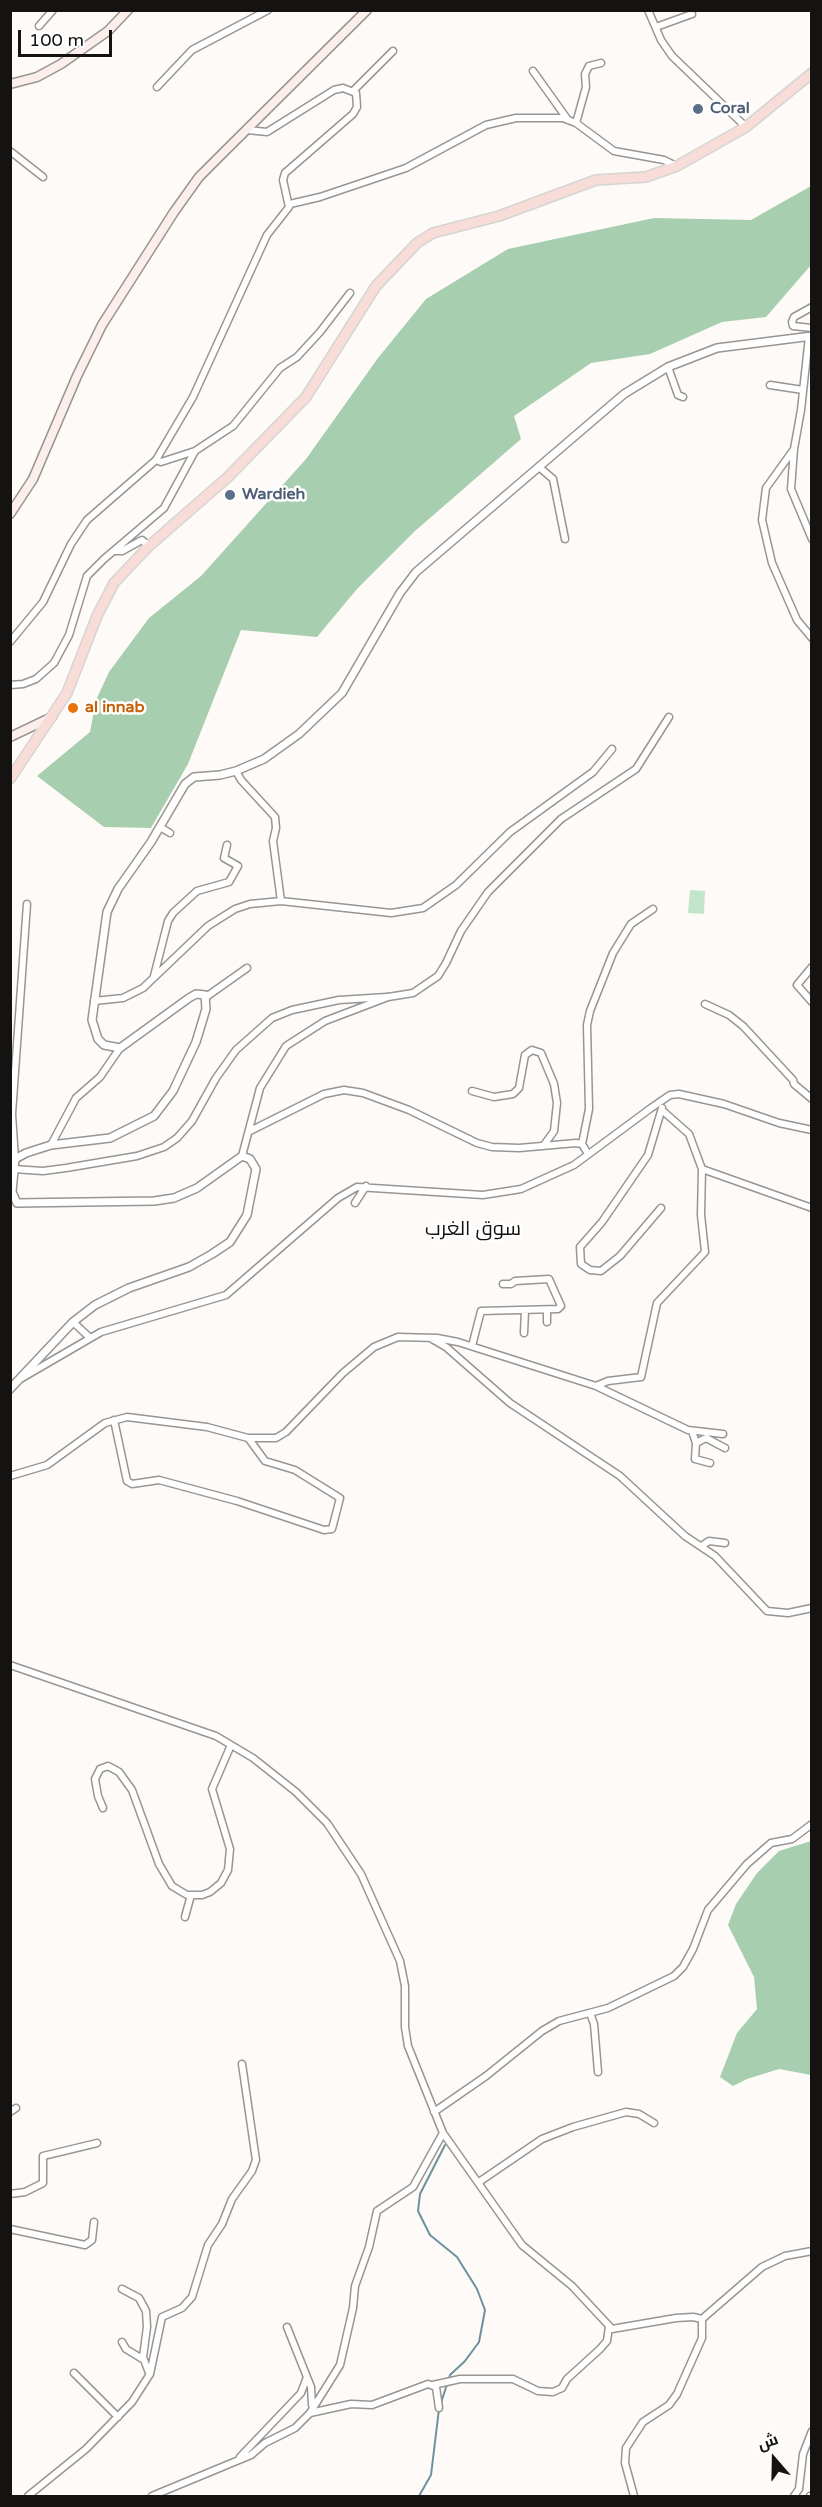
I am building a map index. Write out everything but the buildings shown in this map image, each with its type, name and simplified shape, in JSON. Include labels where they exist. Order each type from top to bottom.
[{"type":"main road","points":[[10,84],[37,77],[61,64],[108,31],[129,10]]},
{"type":"main road","points":[[11,513],[33,479],[83,362],[127,282],[199,177],[367,10]]},
{"type":"main road","points":[[10,779],[53,716],[76,674],[107,595],[119,576],[148,546],[228,477],[306,397],[376,286],[417,243],[433,233],[499,216],[585,183],[604,178],[646,177],[677,166],[746,127],[812,73]]},
{"type":"main road","points":[[10,737],[53,716]]},
{"type":"street","points":[[39,27],[52,10]]},
{"type":"street","points":[[157,87],[192,50],[268,10]]},
{"type":"street","points":[[648,10],[661,40],[680,65],[717,96],[746,127]]},
{"type":"street","points":[[656,27],[692,14]]},
{"type":"street","points":[[353,91],[393,51]]},
{"type":"street","points":[[576,123],[586,87],[585,74],[589,66],[601,63]]},
{"type":"street","points":[[533,70],[568,120]]},
{"type":"street","points":[[247,129],[267,132],[334,90],[343,88],[353,91],[358,101],[353,114],[285,173],[284,184],[290,204]]},
{"type":"street","points":[[10,642],[43,602],[71,544],[87,520],[156,460],[193,397],[267,235],[290,204],[320,197],[406,168],[496,121],[541,116],[576,123],[614,152],[664,160],[677,166]]},
{"type":"street","points":[[10,151],[43,177]]},
{"type":"street","points":[[156,460],[163,462],[195,451],[233,426],[279,368],[297,357],[350,293]]},
{"type":"street","points":[[812,307],[794,317],[792,322],[793,326],[812,328]]},
{"type":"street","points":[[120,1048],[104,1045],[98,1039],[93,1020],[107,912],[118,889],[189,779],[200,775],[220,776],[237,771],[280,749],[342,693],[400,593],[416,572],[624,394],[668,367],[727,346],[810,336],[794,449],[792,494],[812,539]]},
{"type":"street","points":[[668,367],[678,395],[683,397]]},
{"type":"street","points":[[770,385],[803,390]]},
{"type":"street","points":[[794,449],[766,488],[762,520],[775,570],[797,620],[812,638]]},
{"type":"street","points":[[10,685],[36,679],[54,663],[69,635],[84,581],[96,565],[164,508],[195,451]]},
{"type":"street","points":[[539,467],[553,479],[565,539]]},
{"type":"street","points":[[114,551],[122,551],[142,540],[148,546]]},
{"type":"street","points":[[13,1169],[43,1172],[137,1156],[164,1147],[177,1138],[192,1121],[216,1078],[236,1050],[272,1018],[292,1010],[339,1000],[413,993],[438,976],[461,931],[488,892],[561,819],[636,769],[669,717]]},
{"type":"street","points":[[94,1001],[123,998],[153,980],[198,934],[235,909],[258,903],[281,901],[391,913],[423,908],[456,885],[510,832],[593,772],[612,750]]},
{"type":"street","points":[[237,771],[241,780],[275,817],[273,849],[281,901]]},
{"type":"street","points":[[160,827],[170,833]]},
{"type":"street","points":[[153,980],[168,921],[173,913],[196,891],[229,882],[238,867],[224,858],[227,845]]},
{"type":"street","points":[[17,1203],[12,1192],[15,1159],[12,1114],[27,904]]},
{"type":"street","points":[[588,1154],[582,1144],[588,1110],[587,1025],[590,1011],[613,953],[632,924],[653,909]]},
{"type":"street","points":[[812,967],[797,985],[812,1002]]},
{"type":"street","points":[[51,1145],[76,1098],[100,1077],[120,1048],[189,998],[196,994],[206,996],[247,968]]},
{"type":"street","points":[[15,1159],[37,1147],[110,1138],[142,1124],[161,1109],[176,1086],[196,1042],[206,1010],[206,996]]},
{"type":"street","points":[[10,1209],[17,1203],[107,1204],[174,1198],[197,1188],[242,1156],[260,1088],[286,1047],[325,1021],[388,997]]},
{"type":"street","points":[[705,1004],[729,1015],[743,1026],[793,1080],[794,1084],[812,1099]]},
{"type":"street","points":[[472,1091],[494,1097],[513,1094],[519,1088],[525,1055],[532,1050],[541,1053],[554,1084],[557,1103],[554,1131],[544,1145]]},
{"type":"street","points":[[250,1131],[324,1094],[344,1090],[363,1093],[409,1110],[477,1143],[492,1147],[519,1148],[582,1144]]},
{"type":"street","points":[[19,1380],[89,1337],[118,1326],[177,1312],[226,1295],[338,1198],[357,1187],[483,1195],[521,1189],[540,1182],[588,1154],[670,1095],[679,1094],[724,1104],[779,1123],[811,1129]]},
{"type":"street","points":[[661,1102],[663,1111],[648,1155],[602,1222],[580,1247],[581,1264],[596,1271],[608,1266],[661,1208]]},
{"type":"street","points":[[596,1386],[608,1381],[641,1377],[657,1303],[691,1264],[703,1256],[702,1168],[689,1134],[663,1111]]},
{"type":"street","points":[[10,1389],[73,1322],[111,1295],[189,1267],[230,1242],[247,1215],[256,1169],[250,1159],[242,1156]]},
{"type":"street","points":[[702,1168],[812,1208]]},
{"type":"street","points":[[355,1203],[366,1186]]},
{"type":"street","points":[[472,1346],[482,1311],[547,1310],[558,1309],[561,1306],[549,1279],[504,1284]]},
{"type":"street","points":[[524,1333],[525,1310]]},
{"type":"street","points":[[547,1310],[547,1322]]},
{"type":"street","points":[[73,1322],[89,1337]]},
{"type":"street","points":[[10,1476],[46,1465],[105,1423],[128,1417],[182,1423],[264,1440],[281,1436],[343,1373],[383,1342],[398,1337],[428,1338],[472,1346],[596,1386],[676,1426],[692,1431],[723,1434]]},
{"type":"street","points":[[428,1338],[446,1347],[510,1403],[620,1476],[685,1536],[715,1556],[767,1611],[788,1613],[812,1608]]},
{"type":"street","points":[[114,1420],[127,1481],[132,1484],[151,1480],[167,1482],[237,1501],[324,1530],[333,1529],[340,1498],[295,1470],[265,1461],[248,1438]]},
{"type":"street","points":[[692,1431],[696,1443],[695,1459],[710,1463]]},
{"type":"street","points":[[696,1443],[706,1438],[725,1448]]},
{"type":"street","points":[[704,1545],[709,1541],[725,1543]]},
{"type":"street","points":[[10,1665],[167,1717],[231,1745],[285,1781],[327,1823],[361,1874],[400,1961],[405,1986],[405,2027],[408,2046],[442,2133],[525,2249],[572,2286],[609,2327],[617,2329],[693,2317],[702,2319]]},
{"type":"street","points":[[103,1808],[95,1779],[100,1769],[108,1766],[119,1772],[132,1790],[167,1878],[179,1891],[191,1895],[202,1895],[216,1888],[226,1878],[228,1870],[230,1849],[212,1789],[231,1745]]},
{"type":"street","points":[[434,2112],[486,2076],[542,2031],[560,2021],[590,2013],[645,1992],[680,1971],[700,1935],[708,1910],[747,1864],[771,1843],[792,1839],[812,1824]]},
{"type":"street","points":[[185,1917],[191,1895]]},
{"type":"street","points":[[590,2013],[594,2024],[598,2072]]},
{"type":"street","points":[[28,2496],[118,2417],[150,2373],[161,2320],[186,2305],[192,2297],[208,2245],[222,2224],[232,2199],[255,2167],[256,2160],[242,2064]]},
{"type":"street","points":[[479,2182],[542,2139],[573,2127],[626,2112],[639,2114],[654,2123]]},
{"type":"street","points":[[312,2405],[328,2388],[340,2365],[353,2308],[355,2286],[369,2247],[377,2211],[413,2187],[442,2133]]},
{"type":"street","points":[[10,2194],[25,2192],[43,2183],[43,2156],[97,2143]]},
{"type":"street","points":[[10,2229],[85,2245],[92,2240],[94,2222]]},
{"type":"street","points":[[634,2496],[625,2463],[626,2448],[643,2422],[669,2405],[677,2394],[702,2338],[702,2319],[762,2267],[785,2256],[812,2251]]},
{"type":"street","points":[[122,2289],[139,2298],[146,2310],[148,2321],[144,2360],[150,2373]]},
{"type":"street","points":[[310,2413],[351,2404],[372,2405],[433,2385],[460,2379],[513,2379],[538,2391],[553,2392],[562,2388],[567,2379],[607,2341],[609,2327]]},
{"type":"street","points":[[152,2496],[232,2463],[295,2428],[310,2413],[311,2386],[287,2328]]},
{"type":"street","points":[[122,2342],[126,2349],[144,2360]]},
{"type":"street","points":[[74,2373],[118,2417]]},
{"type":"street","points":[[232,2463],[289,2409],[301,2393],[307,2377]]},
{"type":"street","points":[[433,2385],[437,2391],[439,2408]]},
{"type":"street","points":[[794,2496],[800,2489],[803,2454],[812,2431]]},
{"type":"green space","points":[[811,186],[811,265],[766,317],[722,322],[650,354],[591,363],[514,416],[521,439],[415,531],[357,589],[317,637],[241,630],[188,764],[151,828],[104,827],[37,776],[90,732],[96,700],[109,672],[149,618],[201,576],[306,459],[378,358],[426,299],[508,249],[654,218],[751,220]]},
{"type":"green space","points":[[690,890],[705,891],[704,914],[688,913]]},
{"type":"green space","points":[[811,1841],[811,2075],[779,2069],[733,2086],[720,2077],[737,2033],[757,2009],[754,1977],[728,1925],[736,1904],[757,1873],[779,1851]]},
{"type":"waterway","points":[[441,2403],[450,2375],[465,2361],[479,2342],[485,2310],[477,2289],[457,2257],[430,2235],[418,2211],[420,2194],[445,2145]]},
{"type":"waterway","points":[[419,2496],[431,2475],[439,2409]]},
{"type":"place","name":"Coral","points":[[698,109]]},
{"type":"place","name":"Wardieh","points":[[230,495]]},
{"type":"place","name":"al innab","points":[[73,708]]},
{"type":"district","name":"سوق الغرب","points":[[473,1230]]}]
